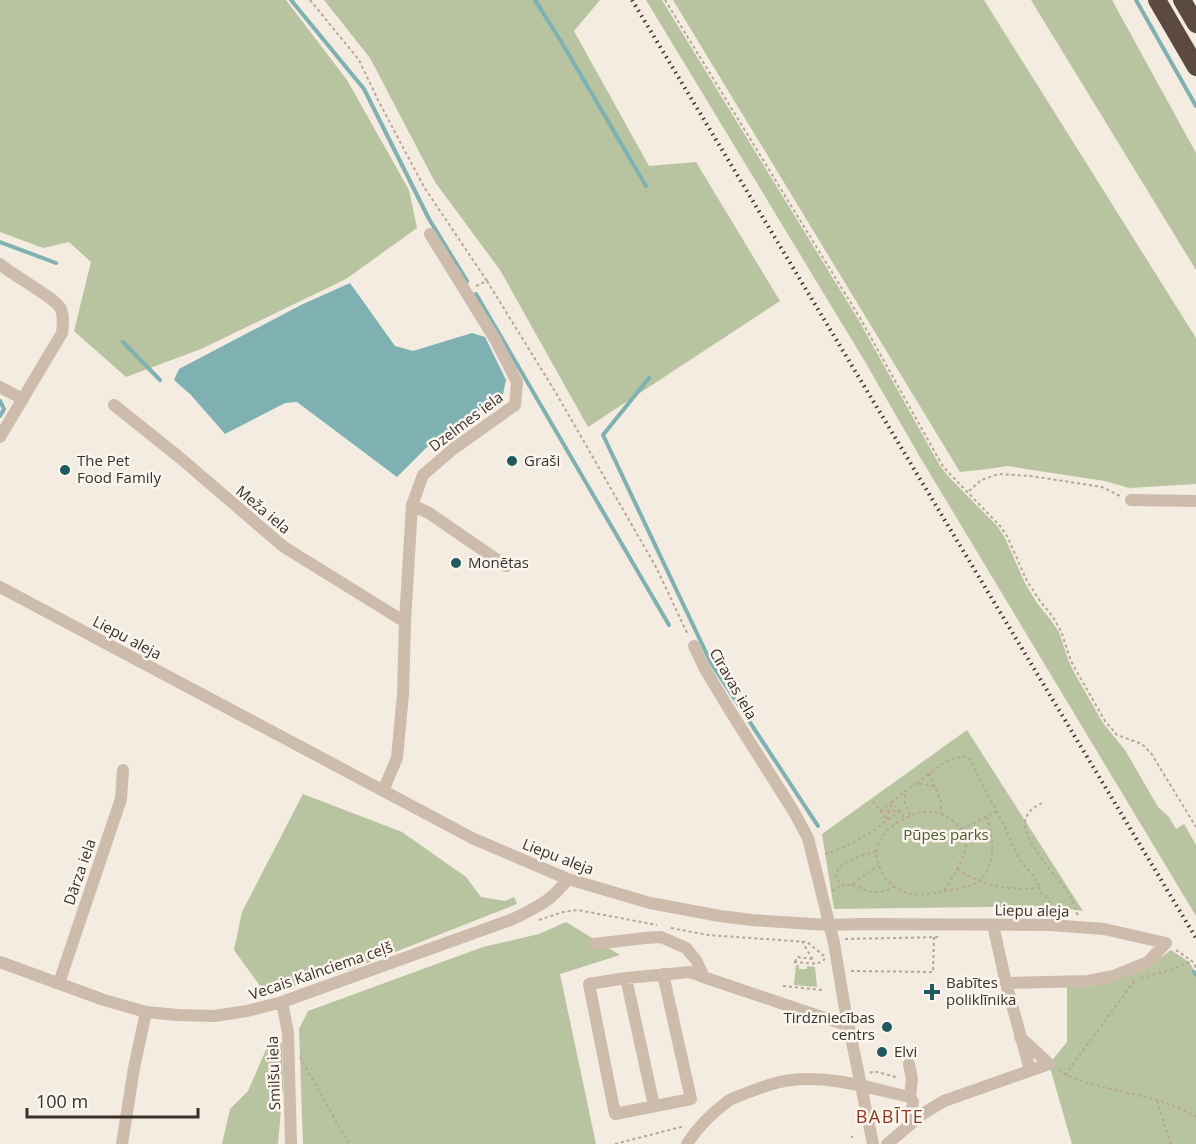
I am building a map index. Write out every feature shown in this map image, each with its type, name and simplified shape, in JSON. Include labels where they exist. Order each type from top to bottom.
[{"type":"highway","points":[[1157,0],[1196,67]]},
{"type":"highway","points":[[1182,0],[1196,24]]},
{"type":"street","name":"Dzelmes iela","points":[[383,791],[397,758],[403,694],[412,505],[423,475],[453,449],[515,405],[517,382],[495,339],[430,234]]},
{"type":"street","points":[[0,264],[53,300],[60,308],[63,320],[62,333],[0,437]]},
{"type":"street","points":[[0,387],[23,399]]},
{"type":"street","name":"Meža iela","points":[[114,405],[284,547],[405,622]]},
{"type":"street","points":[[1131,501],[1196,501]]},
{"type":"street","points":[[412,505],[429,513],[506,566]]},
{"type":"street","name":"Liepu aleja","points":[[0,587],[474,839],[568,879],[632,898],[685,910],[752,920],[829,925],[1050,925],[1104,929],[1166,943]]},
{"type":"street","name":"Cīravas iela","points":[[694,646],[705,669],[808,838],[862,1080],[873,1144]]},
{"type":"street","name":"Dārza iela","points":[[59,983],[121,799],[123,770]]},
{"type":"street","name":"Vecais Kalnciema ceļš","points":[[0,962],[104,1000],[146,1012],[214,1016],[282,1002],[513,919],[552,898],[568,879]]},
{"type":"street","points":[[993,925],[1030,1070]]},
{"type":"street","points":[[594,944],[661,937],[686,948],[696,960],[704,977]]},
{"type":"street","points":[[1006,983],[1089,981],[1113,976],[1148,963],[1166,943]]},
{"type":"street","points":[[663,974],[691,1099],[615,1114],[589,984],[626,978],[663,974],[690,972],[849,1026]]},
{"type":"street","points":[[626,978],[654,1106]]},
{"type":"street","name":"Smilšu iela","points":[[282,1002],[288,1033],[291,1144]]},
{"type":"street","points":[[122,1144],[146,1012]]},
{"type":"street","points":[[887,1144],[924,1113],[944,1101],[1049,1064],[1020,1037]]},
{"type":"street","points":[[909,1064],[912,1079],[910,1097],[913,1102],[909,1125]]},
{"type":"street","points":[[687,1144],[704,1122],[729,1100],[768,1085],[793,1079],[862,1080],[868,1088],[910,1097]]},
{"type":"path","name":"Cīravas iela","points":[[310,0],[359,60],[424,187],[487,280],[556,393],[656,567],[694,646]]},
{"type":"path","points":[[665,0],[860,318],[942,465],[1000,525],[1007,536],[1028,581],[1061,631],[1077,672],[1105,721],[1117,735],[1142,744],[1151,753],[1196,827]]},
{"type":"path","points":[[466,291],[487,280]]},
{"type":"path","points":[[969,492],[981,480],[999,474],[1031,476],[1102,487],[1131,501]]},
{"type":"path","points":[[880,811],[946,761],[963,756],[971,760],[1023,864],[1038,883],[1042,894],[1049,899],[1050,925]]},
{"type":"path","points":[[929,773],[941,801],[941,813]]},
{"type":"path","points":[[917,783],[935,787]]},
{"type":"path","points":[[905,791],[905,803],[910,815]]},
{"type":"path","points":[[873,801],[887,820]]},
{"type":"path","points":[[892,802],[905,818]]},
{"type":"path","points":[[887,820],[892,802]]},
{"type":"path","points":[[1042,802],[1030,810],[1024,822],[1025,828],[1030,840],[1068,894],[1081,927]]},
{"type":"path","points":[[880,811],[899,811]]},
{"type":"path","points":[[817,856],[865,837],[899,811]]},
{"type":"path","points":[[962,829],[997,811]]},
{"type":"path","points":[[944,891],[966,851],[966,840],[962,829],[941,813],[923,812],[910,815],[895,824],[879,841],[877,852],[879,865],[894,886],[905,892],[916,894],[934,894],[958,889],[980,881],[989,866],[992,840],[987,817]]},
{"type":"path","points":[[841,885],[836,877],[845,863],[877,852]]},
{"type":"path","points":[[852,885],[879,865]]},
{"type":"path","points":[[957,868],[980,881],[1000,888],[1039,888]]},
{"type":"path","points":[[827,895],[841,885],[852,885],[873,892],[886,891],[894,886]]},
{"type":"path","points":[[845,971],[933,972],[934,925]]},
{"type":"path","points":[[842,942],[846,939],[858,938],[945,937],[961,925]]},
{"type":"path","points":[[802,941],[814,963]]},
{"type":"path","points":[[1166,943],[1192,961],[1196,968]]},
{"type":"path","points":[[812,959],[797,957],[795,962],[811,964],[827,957]]},
{"type":"path","points":[[1136,979],[1170,970],[1192,961]]},
{"type":"path","points":[[1065,1075],[1148,963]]},
{"type":"path","points":[[783,986],[822,990]]},
{"type":"path","points":[[300,1056],[349,1144]]},
{"type":"path","points":[[1049,1064],[1065,1075],[1090,1084],[1156,1100],[1184,1110],[1196,1118]]},
{"type":"path","points":[[862,1080],[874,1071],[912,1079]]},
{"type":"path","points":[[1156,1100],[1172,1144]]},
{"type":"path","points":[[615,1144],[704,1122]]},
{"type":"green space","points":[[0,0],[286,0],[347,80],[409,190],[417,228],[346,279],[201,349],[126,377],[74,331],[91,262],[69,242],[43,248],[0,232]]},
{"type":"green space","points":[[324,0],[600,0],[574,31],[649,166],[696,162],[780,301],[588,427],[500,270],[435,182],[370,58]]},
{"type":"green space","points":[[646,0],[662,0],[858,319],[940,466],[998,527],[1025,583],[1059,632],[1069,662],[1103,723],[1125,750],[1158,807],[1169,817],[1176,829],[1184,824],[1196,845],[1196,916],[864,360]]},
{"type":"green space","points":[[673,0],[984,0],[1196,338],[1196,484],[1129,488],[1105,481],[1007,466],[960,472]]},
{"type":"green space","points":[[1031,0],[1112,0],[1196,153],[1196,270]]},
{"type":"green space","name":"Pūpes parks","points":[[967,730],[1083,911],[1050,906],[834,909],[822,834]]},
{"type":"green space","points":[[303,794],[402,832],[466,877],[481,897],[505,901],[514,897],[517,904],[352,969],[266,994],[234,950],[242,912]]},
{"type":"green space","points":[[566,922],[620,955],[560,974],[596,1144],[303,1144],[299,1029],[308,1011],[483,947],[539,934]]},
{"type":"green space","points":[[1171,950],[1189,962],[1196,973],[1196,1144],[1072,1144],[1049,1064],[1067,1042],[1067,986],[1149,966]]},
{"type":"green space","points":[[796,965],[799,965],[799,969],[807,969],[807,966],[815,967],[817,987],[794,985]]},
{"type":"green space","points":[[271,1038],[282,1044],[283,1086],[278,1144],[222,1144],[230,1109],[248,1091]]},
{"type":"water","points":[[350,283],[395,346],[413,351],[472,333],[485,337],[506,380],[503,394],[426,448],[397,477],[297,402],[285,403],[225,434],[191,395],[174,380],[179,369],[301,305]]},
{"type":"waterway","points":[[291,0],[364,89],[429,219],[467,281]]},
{"type":"waterway","points":[[535,0],[646,186]]},
{"type":"waterway","points":[[1136,0],[1196,106]]},
{"type":"waterway","points":[[0,242],[56,263]]},
{"type":"waterway","points":[[476,294],[669,625]]},
{"type":"waterway","points":[[123,342],[160,380]]},
{"type":"waterway","points":[[649,378],[603,435],[711,663],[818,826]]},
{"type":"waterway","points":[[0,401],[4,409],[0,416]]},
{"type":"railway","points":[[632,0],[1196,938]]},
{"type":"place","name":"Graši","points":[[512,461]]},
{"type":"place","name":"The Pet Food Family","points":[[65,470]]},
{"type":"place","name":"Monētas","points":[[456,563]]},
{"type":"place","name":"Babītes poliklīnika","points":[[932,992]]},
{"type":"place","name":"Tirdzniecības centrs","points":[[887,1027]]},
{"type":"place","name":"Elvi","points":[[882,1052]]},
{"type":"district","name":"BABĪTE","points":[[890,1117]]}]
